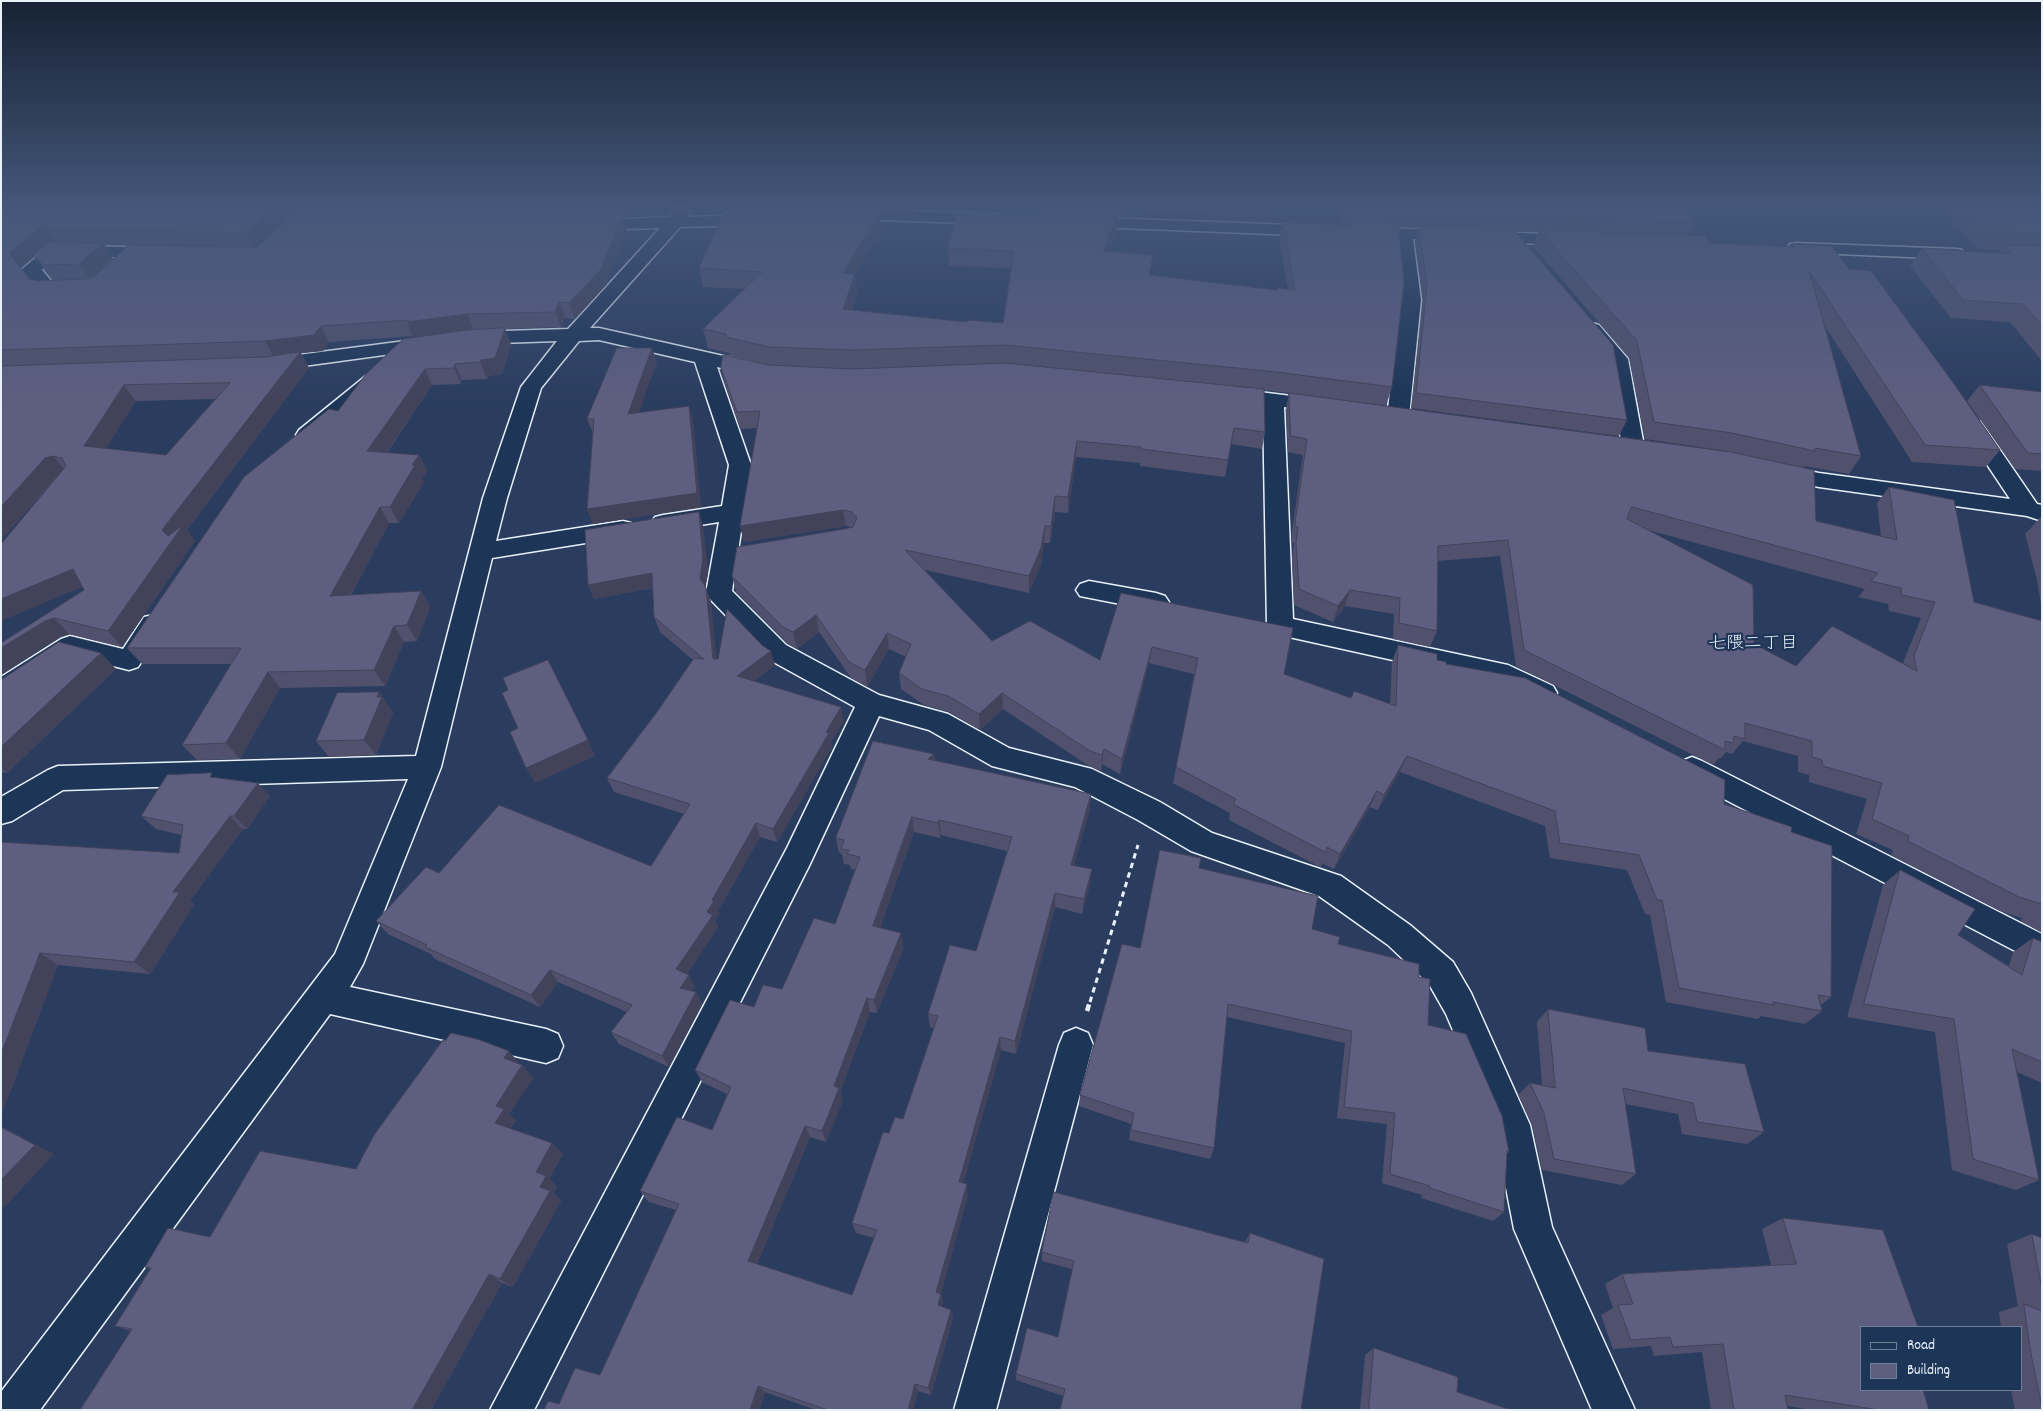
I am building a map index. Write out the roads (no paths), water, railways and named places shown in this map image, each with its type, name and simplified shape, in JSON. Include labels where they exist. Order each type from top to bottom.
[{"type":"street","points":[[34,273],[48,289],[86,288]]},
{"type":"street","points":[[14,1410],[347,964],[428,767],[496,498],[531,387],[573,335],[628,273]]},
{"type":"street","points":[[1398,417],[1411,300],[1407,273]]},
{"type":"street","points":[[1579,314],[1618,360],[1633,446]]},
{"type":"street","points":[[245,366],[274,365],[474,338],[599,334],[781,374]]},
{"type":"street","points":[[289,450],[382,372],[403,348]]},
{"type":"street","points":[[704,358],[740,465],[732,512],[739,554],[719,592],[778,652],[871,703],[938,722],[1002,758],[1082,777],[1149,811],[1202,842],[1330,886],[1399,935],[1441,972],[1459,1004],[1512,1126],[1533,1229],[1614,1410]]},
{"type":"street","points":[[1204,392],[1273,399],[1340,409]]},
{"type":"street","points":[[1273,399],[1271,624],[1508,675],[1569,706]]},
{"type":"street","points":[[1962,412],[2035,511]]},
{"type":"street","points":[[1760,468],[1818,480],[2035,511]]},
{"type":"street","points":[[482,551],[732,512]]},
{"type":"street","points":[[1089,590],[1175,606]]},
{"type":"street","points":[[1,691],[70,646],[129,660],[168,602]]},
{"type":"street","points":[[511,1410],[798,857],[871,703]]},
{"type":"street","points":[[1665,756],[2042,950]]},
{"type":"street","points":[[1,812],[58,778],[428,767]]},
{"type":"street","points":[[323,997],[546,1046]]},
{"type":"street","points":[[975,1410],[1076,1045]]},
{"type":"district","name":"七隈二丁目","points":[[1753,646]]}]
